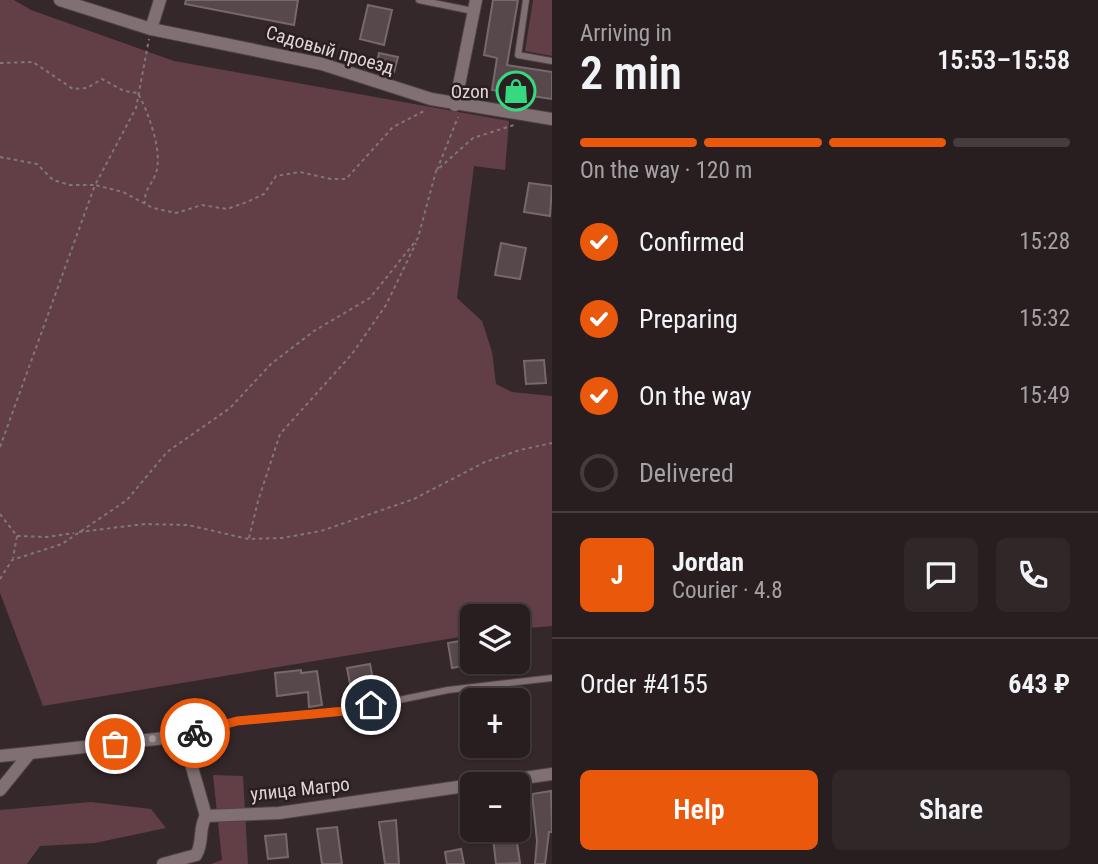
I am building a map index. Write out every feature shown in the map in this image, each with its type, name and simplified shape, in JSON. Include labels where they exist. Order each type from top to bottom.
[{"type":"street","name":"Садовый проезд","points":[[60,0],[151,29],[322,64],[366,80],[458,105],[552,119]]},
{"type":"street","points":[[151,29],[160,0]]},
{"type":"street","points":[[458,105],[475,6]]},
{"type":"street","points":[[0,755],[183,736],[206,816],[200,825],[201,843],[196,855],[163,864]]},
{"type":"street","points":[[0,790],[30,753]]},
{"type":"street","points":[[530,777],[552,774]]},
{"type":"street","name":"улица Магро","points":[[206,816],[279,813],[460,787]]},
{"type":"lane","points":[[419,0],[475,6]]},
{"type":"lane","points":[[526,0],[518,55],[552,61]]},
{"type":"lane","points":[[183,736],[237,721],[345,711],[448,690],[552,678]]},
{"type":"path","points":[[0,447],[95,186],[136,108],[151,29]]},
{"type":"path","points":[[0,63],[33,62],[73,89],[87,88],[102,79],[124,91],[138,93]]},
{"type":"path","points":[[138,93],[154,129],[157,162],[157,172],[146,189],[145,204]]},
{"type":"path","points":[[0,157],[37,164],[53,180],[122,192],[145,204],[176,213],[202,205],[227,209],[264,194],[276,176],[300,173],[346,179],[393,127],[425,110],[458,105],[418,238],[386,304],[352,354],[280,434],[257,501],[248,539]]},
{"type":"path","points":[[436,171],[473,138],[513,125]]},
{"type":"path","points":[[12,559],[62,544],[127,500],[167,452],[230,408],[271,364],[314,331],[370,298],[418,238]]},
{"type":"path","points":[[17,536],[47,537],[145,524],[188,525],[248,539],[282,538],[321,531],[414,499],[485,462],[552,443]]},
{"type":"path","points":[[0,514],[17,536],[12,559],[0,579]]},
{"type":"shaded area","points":[[0,0],[14,0],[31,10],[174,61],[509,121],[505,170],[474,166],[457,298],[482,321],[492,352],[496,384],[512,392],[552,396],[552,626],[530,628],[530,604],[460,604],[460,637],[43,706],[0,593]]},
{"type":"shaded area","points":[[533,0],[552,0],[552,56],[525,51]]},
{"type":"shaded area","points":[[213,775],[243,776],[248,864],[211,864],[222,860]]},
{"type":"shaded area","points":[[91,802],[151,809],[166,828],[95,843],[40,846],[27,864],[0,864],[0,810]]},
{"type":"building","points":[[186,0],[298,0],[294,25],[185,4]]},
{"type":"building","points":[[493,0],[518,0],[507,65],[552,72],[552,99],[492,90],[497,58],[484,55]]},
{"type":"building","points":[[368,5],[392,10],[384,45],[360,39]]},
{"type":"building","points":[[379,53],[398,57],[394,72],[376,68]]},
{"type":"building","points":[[529,183],[552,186],[550,216],[524,212]]},
{"type":"building","points":[[501,243],[526,248],[520,279],[495,275]]},
{"type":"building","points":[[544,360],[546,383],[526,384],[524,361]]},
{"type":"building","points":[[460,641],[460,666],[452,668],[448,643]]},
{"type":"building","points":[[370,664],[374,685],[351,689],[347,668]]},
{"type":"building","points":[[301,670],[301,673],[317,671],[322,705],[309,707],[308,692],[277,696],[275,673]]},
{"type":"building","points":[[551,791],[552,832],[549,832],[545,864],[535,864],[537,841],[532,794]]},
{"type":"building","points":[[396,820],[399,864],[385,864],[379,822]]},
{"type":"building","points":[[337,827],[342,864],[322,864],[317,829]]},
{"type":"building","points":[[286,834],[288,857],[268,859],[265,836]]},
{"type":"building","points":[[493,842],[517,842],[520,863],[496,864]]},
{"type":"building","points":[[461,849],[464,864],[447,864],[445,852]]},
{"type":"way so far","points":[[115,744],[195,733]]},
{"type":"place","name":"Ozon","points":[[516,91]]},
{"type":"route","points":[[195,733],[237,721],[345,711],[371,705]]}]
